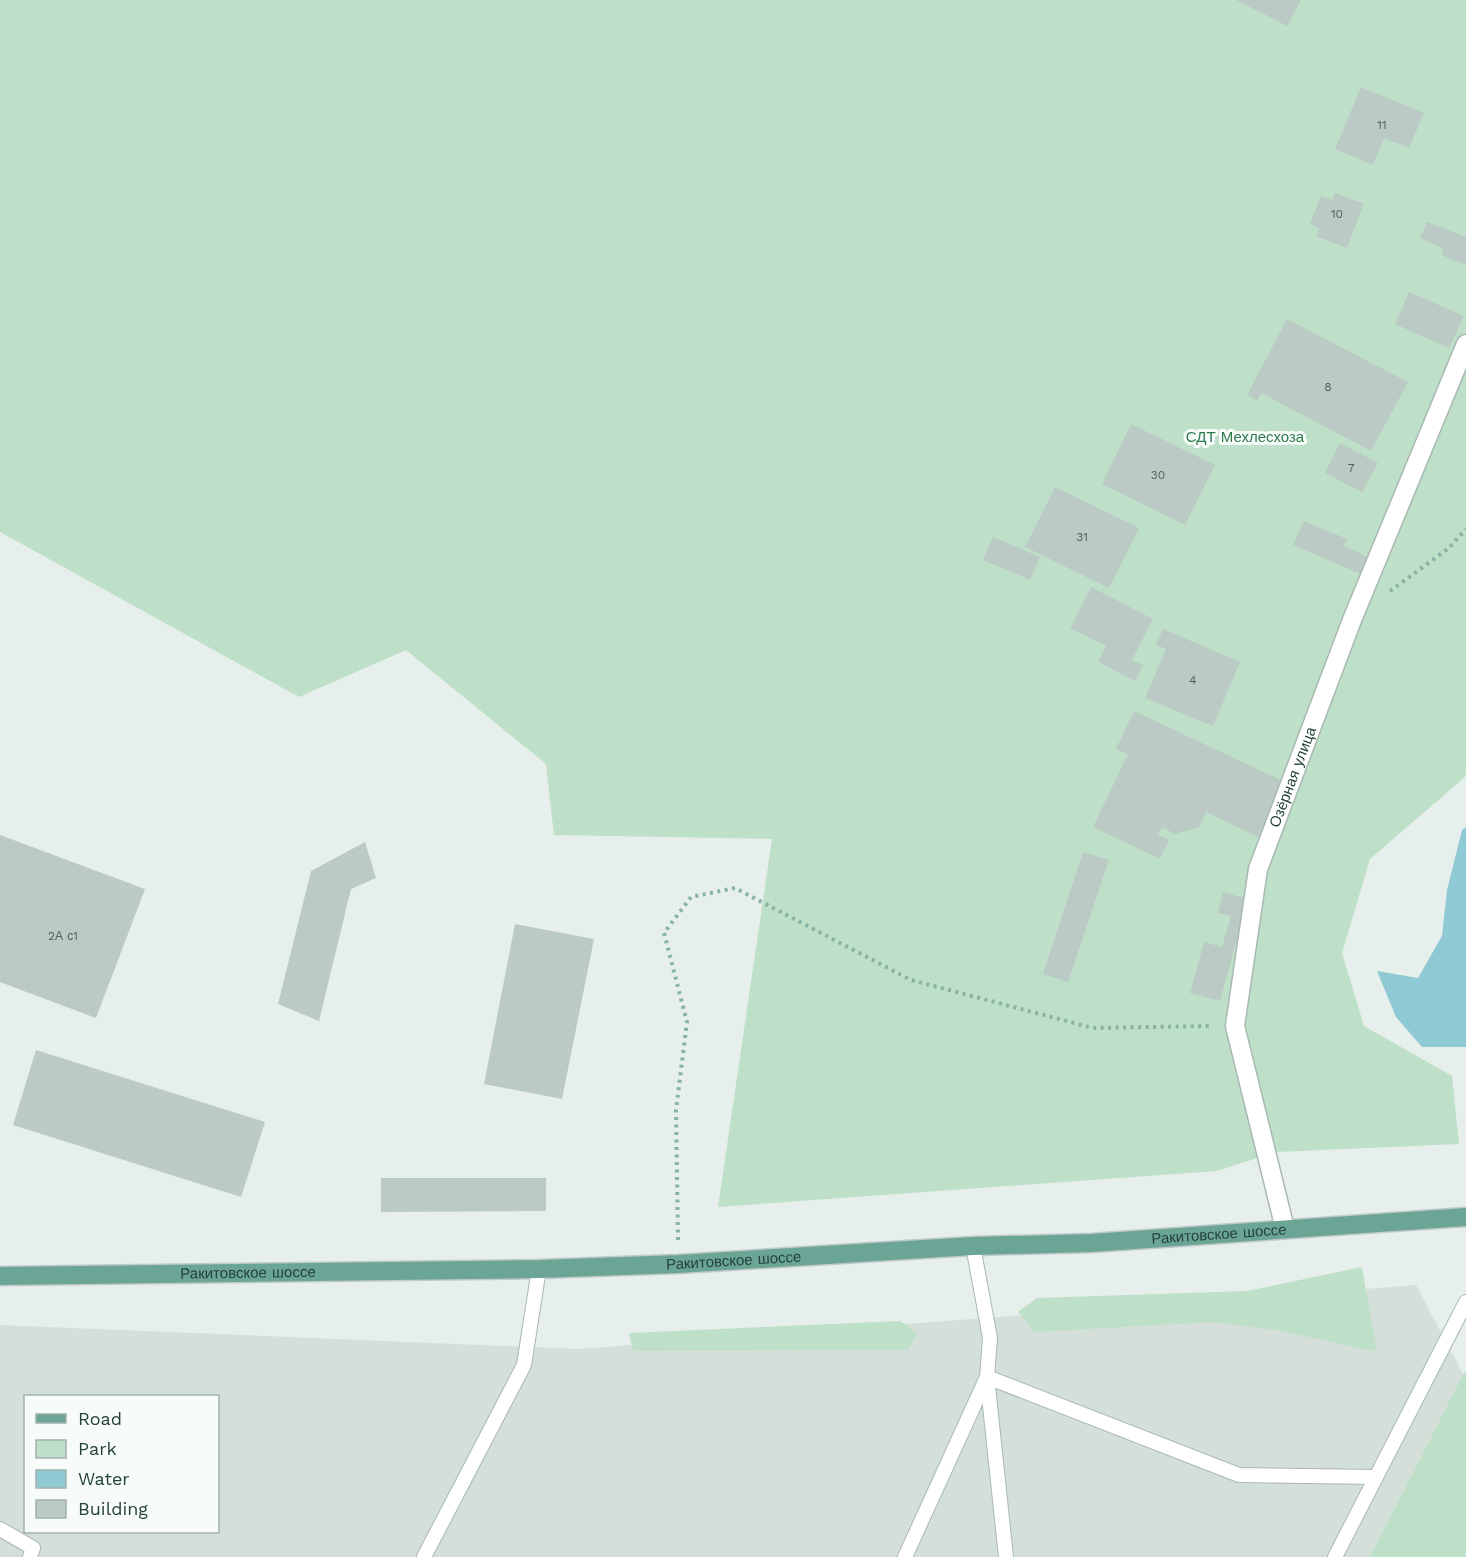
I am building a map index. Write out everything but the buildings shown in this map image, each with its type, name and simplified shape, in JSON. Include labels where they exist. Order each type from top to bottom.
[{"type":"main road","name":"Ракитовское шоссе","points":[[0,1276],[539,1269],[678,1264],[973,1246],[1092,1243],[1466,1217]]},
{"type":"street","name":"Озёрная улица","points":[[1285,1229],[1235,1026],[1258,869],[1352,620],[1466,344]]},
{"type":"lane","points":[[973,1246],[990,1338],[987,1377],[1006,1557]]},
{"type":"lane","points":[[424,1557],[524,1365],[539,1269]]},
{"type":"lane","points":[[1335,1557],[1466,1302]]},
{"type":"lane","points":[[987,1377],[1239,1475],[1376,1477]]},
{"type":"lane","points":[[905,1557],[987,1377]]},
{"type":"lane","points":[[0,1529],[33,1548],[30,1557]]},
{"type":"path","points":[[1387,594],[1449,548],[1466,529]]},
{"type":"path","points":[[678,1264],[676,1110],[687,1022],[664,933],[690,897],[735,888],[911,980],[1093,1028],[1235,1026]]},
{"type":"shaded area","points":[[1416,1285],[1463,1374],[1370,1557],[0,1557],[0,1325],[579,1349]]},
{"type":"green space","name":"СДТ Мехлесхоза","points":[[0,0],[1466,0],[1466,772],[1465,777],[1370,859],[1342,953],[1364,1026],[1452,1076],[1459,1144],[1277,1152],[1216,1171],[718,1207],[772,839],[554,835],[546,764],[406,650],[299,697],[0,532]]},
{"type":"green space","points":[[1362,1267],[1377,1352],[1277,1330],[1213,1322],[1035,1332],[1018,1312],[1037,1298],[1247,1291]]},
{"type":"green space","points":[[900,1321],[917,1333],[908,1350],[633,1351],[629,1333]]},
{"type":"green space","points":[[1466,1372],[1466,1557],[1370,1557],[1463,1374]]},
{"type":"water","points":[[1466,827],[1466,1047],[1422,1047],[1396,1017],[1377,971],[1418,978],[1442,936],[1447,890],[1462,830]]}]
